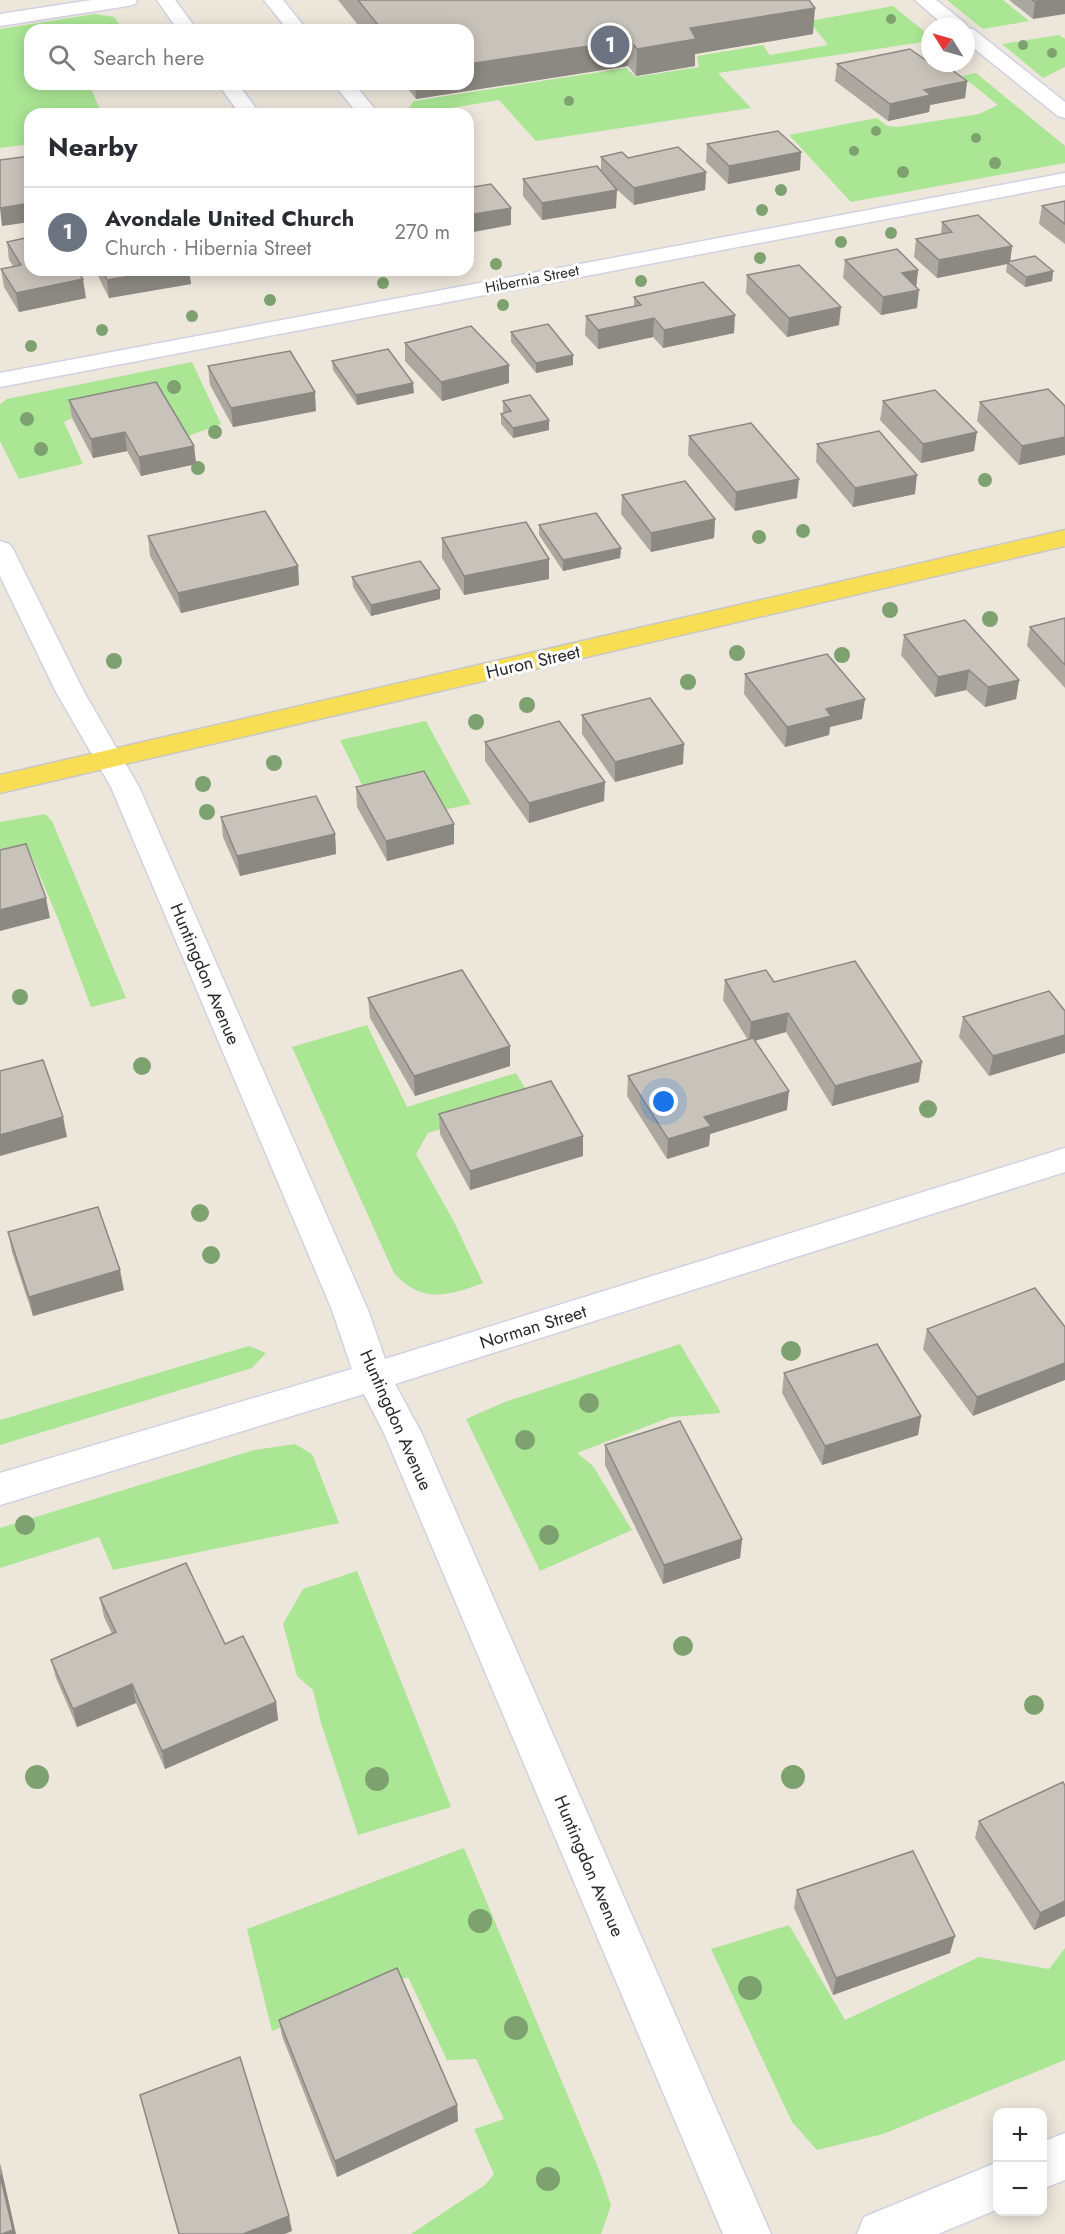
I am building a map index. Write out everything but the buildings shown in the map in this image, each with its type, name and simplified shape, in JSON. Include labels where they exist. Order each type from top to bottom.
[{"type":"main road","name":"Huron Street","points":[[0,784],[1065,538]]},
{"type":"street","points":[[0,20],[128,0]]},
{"type":"street","points":[[166,0],[184,24]]},
{"type":"street","points":[[273,0],[293,24]]},
{"type":"street","points":[[924,0],[947,18]]},
{"type":"street","points":[[975,40],[1065,112]]},
{"type":"street","points":[[232,90],[246,108]]},
{"type":"street","points":[[349,90],[364,108]]},
{"type":"street","name":"Hibernia Street","points":[[0,380],[1065,179]]},
{"type":"street","name":"Huntingdon Avenue","points":[[0,549],[70,692],[125,787],[350,1310],[373,1377],[402,1431],[747,2234]]},
{"type":"street","name":"Norman Street","points":[[0,1490],[373,1377],[1065,1160]]},
{"type":"street","points":[[1047,2164],[1065,2156]]},
{"type":"street","points":[[881,2234],[993,2187]]},
{"type":"green space","points":[[947,0],[1003,0],[1029,21],[983,29],[975,23],[975,18],[969,18]]},
{"type":"green space","points":[[893,6],[921,29],[921,42],[718,73],[751,108],[536,141],[499,100],[452,108],[409,108],[414,101],[626,68],[636,77],[699,67],[697,56],[763,45],[770,55],[828,45],[809,21]]},
{"type":"green space","points":[[95,14],[114,17],[119,24],[32,24]]},
{"type":"green space","points":[[24,25],[24,90],[92,90],[99,108],[24,108],[24,145],[0,148],[0,29]]},
{"type":"green space","points":[[1059,35],[1065,39],[1065,67],[1043,78],[1002,44]]},
{"type":"green space","points":[[976,73],[1065,146],[1065,163],[851,202],[789,135],[877,118],[887,126],[898,127],[979,114],[998,105],[962,76]]},
{"type":"green space","points":[[192,362],[221,424],[188,436],[167,399],[120,406],[106,402],[64,422],[83,464],[19,479],[0,441],[0,404],[7,399]]},
{"type":"green space","points":[[426,721],[471,804],[443,810],[363,787],[340,740]]},
{"type":"green space","points":[[45,814],[52,821],[126,998],[91,1007],[27,845],[0,853],[0,822]]},
{"type":"green space","points":[[367,1025],[407,1107],[516,1073],[533,1101],[428,1133],[416,1154],[453,1220],[483,1283],[436,1295],[415,1289],[404,1283],[394,1273],[292,1047]]},
{"type":"green space","points":[[680,1344],[721,1413],[671,1417],[577,1453],[593,1466],[632,1530],[540,1571],[466,1419],[505,1402]]},
{"type":"green space","points":[[249,1346],[266,1353],[252,1368],[0,1445],[0,1420]]},
{"type":"green space","points":[[295,1444],[312,1454],[339,1523],[113,1570],[99,1537],[0,1568],[0,1528],[254,1450]]},
{"type":"green space","points":[[357,1571],[451,1807],[358,1835],[321,1723],[313,1690],[297,1676],[283,1624],[303,1589]]},
{"type":"green space","points":[[464,1848],[599,2170],[611,2205],[601,2234],[411,2234],[485,2185],[494,2174],[474,2129],[504,2119],[476,2059],[447,2060],[408,1977],[272,2031],[247,1929]]},
{"type":"green space","points":[[789,1925],[845,2020],[979,1957],[1049,1969],[1065,1948],[1065,2060],[883,2134],[817,2150],[792,2122],[711,1949]]},
{"type":"place","name":"Avondale United Church","points":[[610,45]]}]
